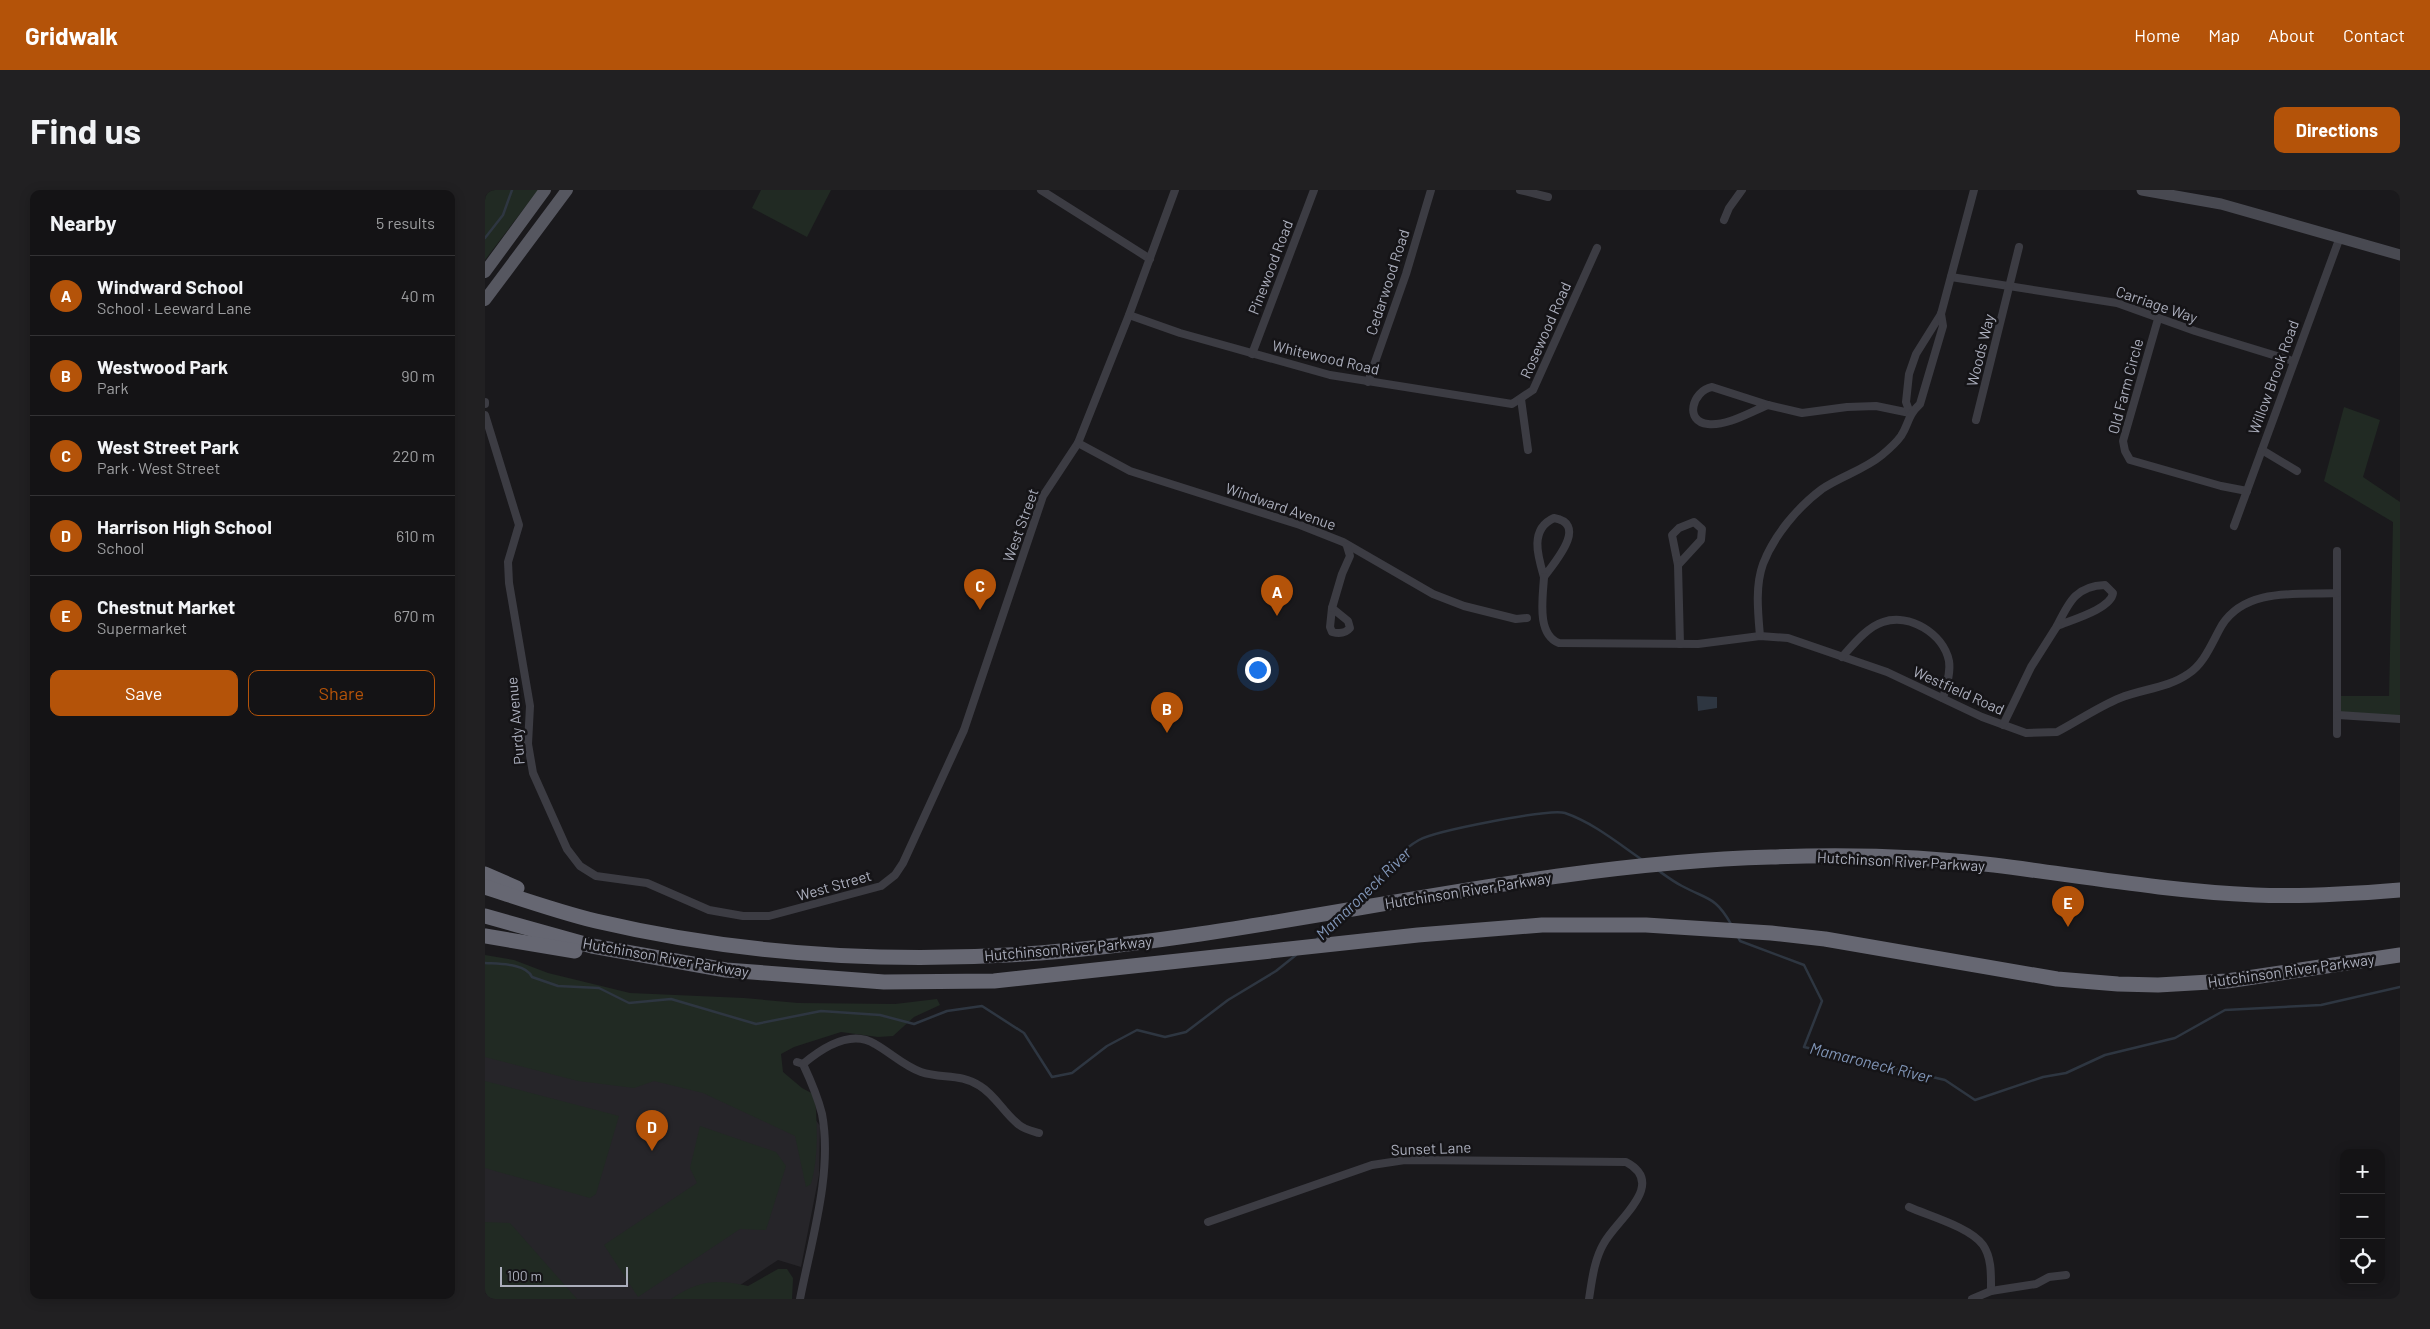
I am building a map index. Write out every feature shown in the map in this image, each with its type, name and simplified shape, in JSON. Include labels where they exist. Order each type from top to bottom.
[{"type":"highway","name":"Hutchinson River Parkway","points":[[485,887],[592,920],[667,935],[745,947],[837,955],[926,958],[1000,955],[1098,947],[1624,867],[1679,861],[1772,856],[1870,856],[1988,864],[2116,882],[2257,895],[2349,894],[2400,890]]},
{"type":"highway","points":[[485,874],[592,920]]},
{"type":"highway","name":"Hutchinson River Parkway","points":[[485,916],[592,946],[727,970],[884,982],[994,981],[1339,944],[1542,925],[1618,924],[1771,933],[1825,939],[2057,979],[2118,984],[2158,985],[2227,981],[2400,955]]},
{"type":"highway","points":[[485,936],[672,968],[727,970]]},
{"type":"main road","points":[[485,272],[545,190]]},
{"type":"main road","points":[[485,300],[567,190]]},
{"type":"street","points":[[1041,190],[1150,259]]},
{"type":"street","name":"West Street","points":[[785,913],[849,893],[881,886],[895,875],[903,863],[964,730],[1043,496],[1077,443],[1129,315],[1175,190]]},
{"type":"street","name":"Pinewood Road","points":[[1252,354],[1314,190]]},
{"type":"street","name":"Cedarwood Road","points":[[1368,382],[1406,274],[1431,190]]},
{"type":"street","points":[[1520,190],[1548,197]]},
{"type":"street","points":[[1724,220],[1729,208],[1742,190]]},
{"type":"street","points":[[1910,413],[1906,402],[1909,374],[1916,354],[1941,314],[1974,190]]},
{"type":"street","points":[[2142,190],[2221,204],[2400,255]]},
{"type":"street","name":"Willow Brook Road","points":[[2234,526],[2340,237]]},
{"type":"street","points":[[2009,287],[2019,247]]},
{"type":"street","name":"Rosewood Road","points":[[1528,450],[1521,399],[1533,390],[1597,248]]},
{"type":"street","name":"Carriage Way","points":[[1951,278],[2117,303],[2158,319],[2293,361]]},
{"type":"street","name":"Woods Way","points":[[1976,420],[2009,287]]},
{"type":"street","points":[[1760,636],[1757,602],[1763,565],[1776,538],[1796,514],[1821,490],[1847,474],[1871,464],[1884,454],[1901,436],[1910,413],[1920,404],[1943,326],[1941,314]]},
{"type":"street","name":"Whitewood Road","points":[[1129,315],[1180,333],[1330,375],[1511,404],[1521,399]]},
{"type":"street","name":"Old Farm Circle","points":[[2158,319],[2123,441],[2125,451],[2130,460],[2156,469],[2247,491]]},
{"type":"street","points":[[1768,405],[1719,424],[1705,424],[1698,421],[1693,412],[1693,404],[1697,396],[1706,388],[1712,387],[1768,405],[1802,413],[1847,407],[1876,406],[1910,413]]},
{"type":"street","name":"Purdy Avenue","points":[[485,415],[519,525],[508,562],[509,582],[530,706],[531,730],[528,744],[531,764],[567,849],[580,866],[596,876],[647,883],[709,910],[743,916],[772,916],[785,913]]},
{"type":"street","name":"Windward Avenue","points":[[1077,443],[1130,471],[1300,525],[1343,542],[1347,546],[1441,597],[1464,606],[1516,619],[1527,618]]},
{"type":"street","points":[[2262,450],[2297,471]]},
{"type":"street","points":[[1551,519],[1562,520],[1568,525],[1570,531],[1568,541],[1544,577],[1536,550],[1537,540],[1543,527],[1551,519]]},
{"type":"street","points":[[1678,565],[1701,540],[1702,529],[1694,522],[1679,528],[1672,535],[1678,565],[1680,644]]},
{"type":"street","points":[[1333,608],[1350,556],[1347,546]]},
{"type":"street","points":[[2337,551],[2337,734]]},
{"type":"street","name":"Westfield Road","points":[[1544,577],[1543,617],[1546,633],[1559,643],[1698,644],[1760,636],[1788,638],[1887,672],[2003,725],[2026,733],[2057,732],[2122,697],[2169,683],[2188,674],[2211,646],[2231,614],[2250,601],[2263,597],[2337,593]]},
{"type":"street","points":[[2003,725],[2031,667],[2069,603],[2083,590],[2092,586],[2105,585],[2113,593],[2113,598],[2106,605],[2057,626]]},
{"type":"street","points":[[1841,656],[1862,635],[1881,622],[1899,619],[1914,623],[1928,630],[1943,646],[1949,661],[1949,679],[1943,698]]},
{"type":"street","points":[[2338,715],[2400,719]]},
{"type":"street","points":[[801,1299],[823,1170],[822,1114],[800,1063],[835,1044],[853,1038],[862,1038],[874,1043],[906,1065],[923,1072],[964,1077],[981,1086],[1018,1125],[1039,1133]]},
{"type":"street","name":"Sunset Lane","points":[[1208,1222],[1372,1165],[1405,1160],[1626,1162],[1637,1168],[1642,1177],[1641,1190],[1635,1204],[1614,1227],[1597,1256],[1589,1299]]},
{"type":"street","points":[[1909,1207],[1973,1235],[1983,1245],[1989,1259],[1991,1291]]},
{"type":"street","points":[[1972,1299],[1991,1291],[2036,1284],[2049,1277],[2066,1275]]},
{"type":"shaded area","points":[[485,190],[538,190],[485,260]]},
{"type":"shaded area","points":[[761,190],[831,190],[807,237],[752,208]]},
{"type":"shaded area","points":[[2344,407],[2380,420],[2363,477],[2400,502],[2400,719],[2338,715],[2338,696],[2389,696],[2393,522],[2324,481]]},
{"type":"shaded area","points":[[1697,696],[1717,697],[1717,708],[1698,711]]},
{"type":"shaded area","points":[[485,955],[514,960],[548,973],[630,993],[744,998],[798,1003],[895,1004],[937,999],[940,1005],[914,1017],[893,1036],[878,1037],[841,1032],[794,1047],[781,1054],[783,1072],[802,1088],[815,1095],[817,1129],[814,1173],[811,1184],[806,1187],[795,1136],[703,1093],[654,1081],[634,1088],[578,1081],[485,1057]]},
{"type":"shaded area","points":[[485,977],[779,1066],[820,1126],[819,1175],[801,1267],[778,1260],[719,1299],[485,1299]]},
{"type":"shaded area","points":[[485,1081],[619,1116],[596,1194],[590,1198],[485,1168]]},
{"type":"shaded area","points":[[700,1126],[776,1152],[786,1166],[766,1230],[740,1229],[638,1297],[604,1245],[697,1183],[690,1168]]},
{"type":"shaded area","points":[[485,1222],[510,1223],[577,1299],[485,1299]]},
{"type":"shaded area","points":[[778,1269],[787,1269],[793,1278],[792,1299],[671,1299],[690,1288],[708,1283],[726,1282],[748,1286]]},
{"type":"waterway","points":[[485,238],[503,215],[512,190]]},
{"type":"waterway","name":"Mamaroneck River","points":[[1357,902],[1394,860],[1419,840],[1447,831],[1517,817],[1555,812],[1565,813],[1586,822],[1606,834],[1644,861]]},
{"type":"waterway","name":"Mamaroneck River","points":[[1659,871],[1715,903],[1731,924]]},
{"type":"waterway","name":"Mamaroneck River","points":[[1317,939],[1341,918]]},
{"type":"waterway","name":"Mamaroneck River","points":[[1738,937],[1740,941],[1804,965],[1822,1001],[1804,1047],[1945,1080],[1975,1100],[2043,1077],[2066,1073],[2105,1055],[2175,1038],[2225,1010],[2321,1005],[2400,987]]},
{"type":"waterway","name":"Mamaroneck River","points":[[485,963],[518,967],[529,972],[532,977],[558,986],[599,988],[629,1003],[671,999],[756,1024],[821,1011],[880,1015],[914,1024],[947,1011],[982,1006],[1024,1033],[1052,1077],[1072,1073],[1107,1046],[1137,1030],[1165,1037],[1186,1032],[1228,1000],[1276,971],[1296,955]]},
{"type":"place","name":"West Street Park","points":[[980,610]]},
{"type":"place","name":"Windward School","points":[[1277,616]]},
{"type":"place","name":"Westwood Park","points":[[1167,733]]},
{"type":"place","name":"Chestnut Market","points":[[2068,927]]},
{"type":"place","name":"Harrison High School","points":[[652,1151]]}]
